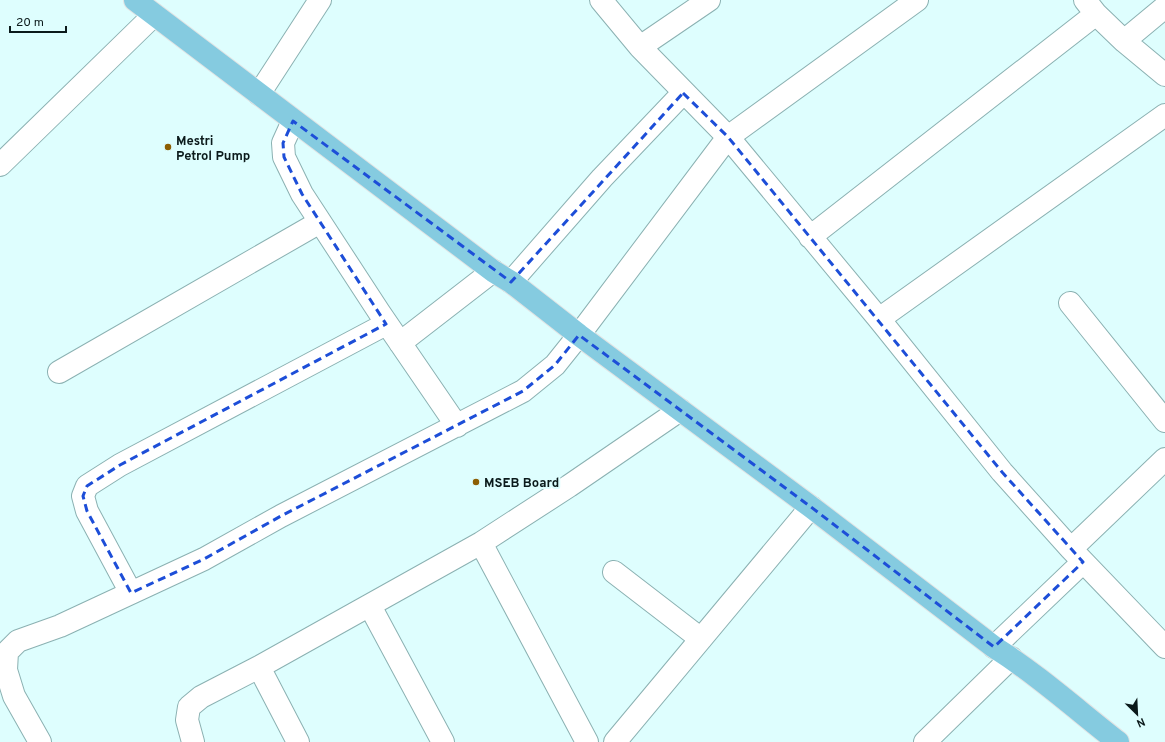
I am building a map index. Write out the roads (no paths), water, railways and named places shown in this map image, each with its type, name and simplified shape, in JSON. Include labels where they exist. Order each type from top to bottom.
[{"type":"main road","points":[[136,0],[293,121],[511,282],[579,336],[811,507],[1002,653],[1111,740]]},
{"type":"street","points":[[259,94],[320,0]]},
{"type":"street","points":[[601,0],[640,47],[683,93],[728,137],[879,319],[1002,472],[1077,555],[1165,647]]},
{"type":"street","points":[[640,47],[710,0]]},
{"type":"street","points":[[40,742],[14,696],[6,670],[7,652],[18,641],[60,626],[204,560],[281,516],[523,391],[555,365],[579,336],[728,137],[917,0]]},
{"type":"street","points":[[810,237],[1090,7],[1124,41],[1165,75]]},
{"type":"street","points":[[1124,41],[1165,7]]},
{"type":"street","points":[[0,165],[154,15]]},
{"type":"street","points":[[511,282],[602,178],[683,93]]},
{"type":"street","points":[[879,319],[1165,115]]},
{"type":"street","points":[[293,121],[283,144],[284,157],[302,194],[386,324],[457,426]]},
{"type":"street","points":[[59,372],[320,222]]},
{"type":"street","points":[[400,343],[493,270]]},
{"type":"street","points":[[1070,303],[1165,421]]},
{"type":"street","points":[[131,593],[86,511],[82,496],[87,486],[120,465],[386,324]]},
{"type":"street","points":[[193,742],[187,720],[189,708],[201,697],[370,606],[480,543],[569,486],[680,410]]},
{"type":"street","points":[[925,742],[1002,653],[1077,555],[1165,458]]},
{"type":"street","points":[[615,742],[811,507]]},
{"type":"street","points":[[480,543],[588,742]]},
{"type":"street","points":[[614,572],[701,639]]},
{"type":"street","points":[[370,606],[442,742]]},
{"type":"street","points":[[259,667],[298,742]]},
{"type":"place","name":"Mestri Petrol Pump","points":[[168,147]]},
{"type":"place","name":"MSEB Board","points":[[476,482]]}]
